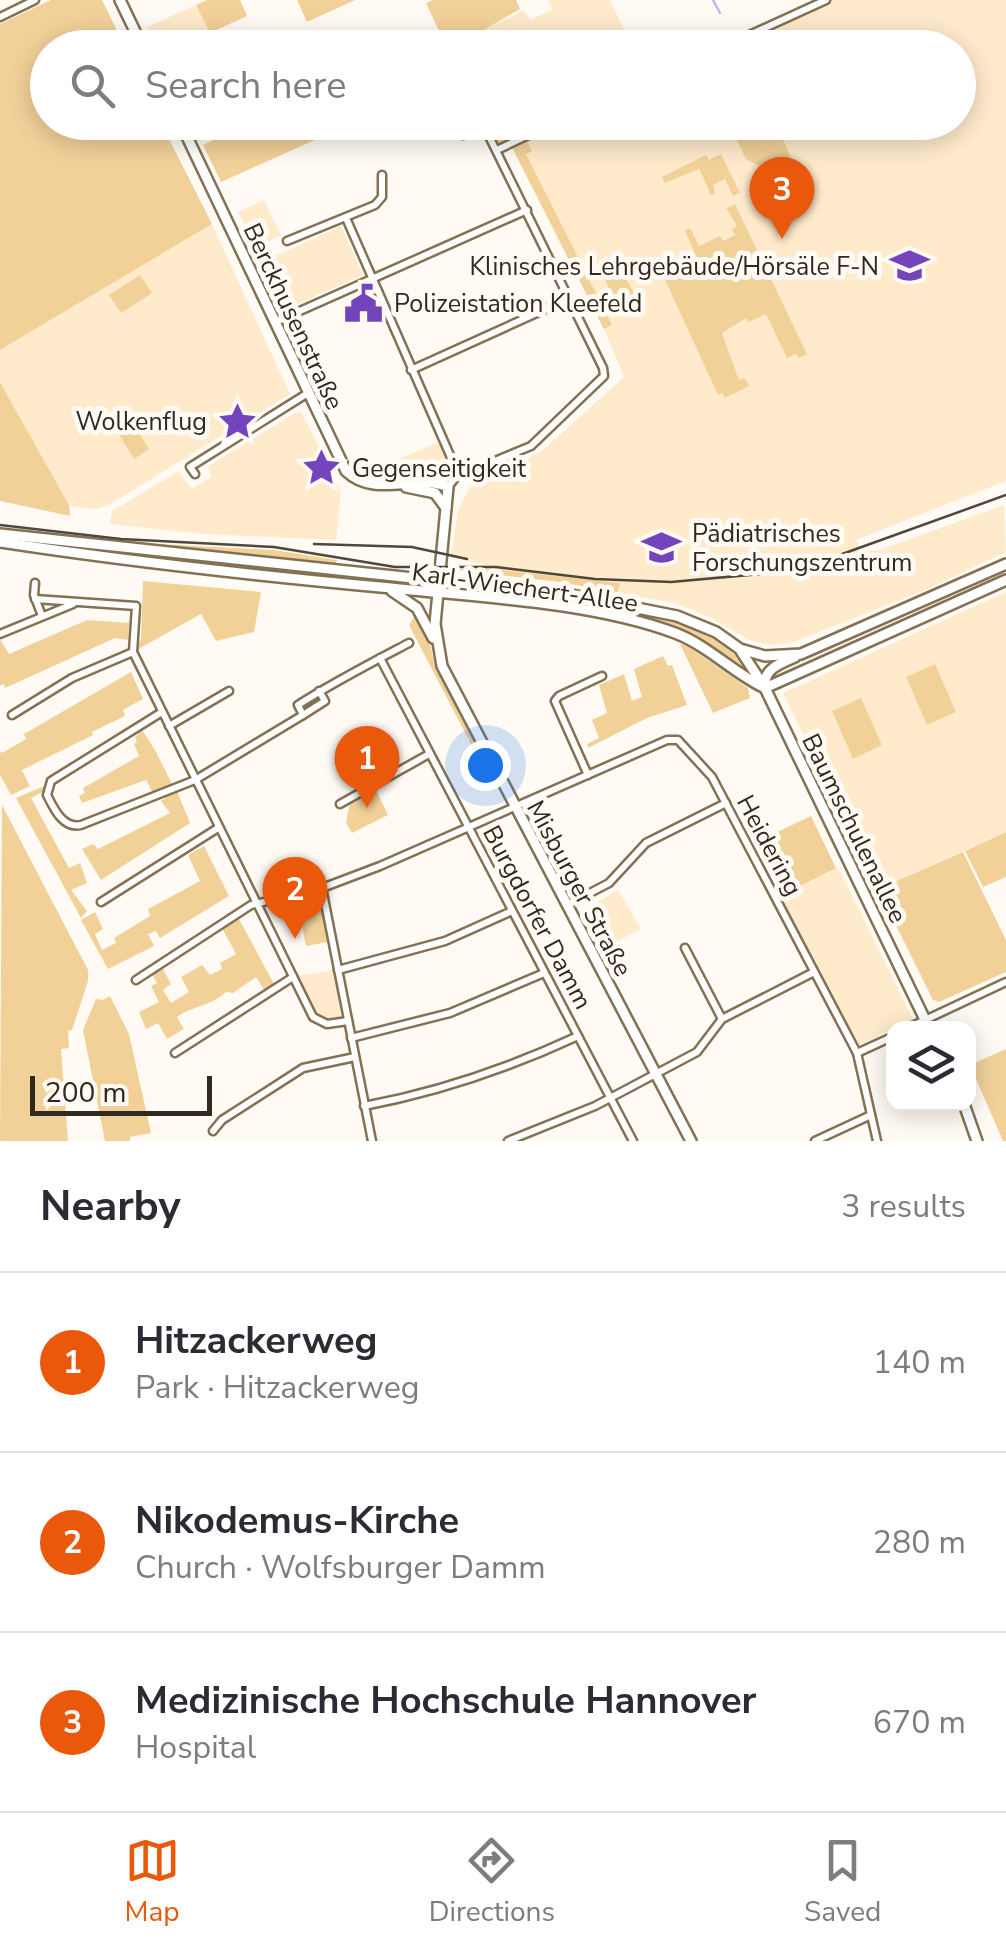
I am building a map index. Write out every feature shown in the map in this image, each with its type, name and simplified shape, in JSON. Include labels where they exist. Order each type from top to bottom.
[{"type":"main road","points":[[120,0],[134,30]]},
{"type":"main road","name":"Berckhusenstraße","points":[[189,140],[351,476],[368,483],[448,487]]},
{"type":"main road","name":"Berckhusenstraße","points":[[404,486],[435,493],[447,511]]},
{"type":"main road","points":[[438,593],[448,487]]},
{"type":"main road","name":"Karl-Wiechert-Allee","points":[[0,534],[572,595],[659,610],[704,626],[740,648],[765,656],[801,654],[1006,564]]},
{"type":"main road","name":"Karl-Wiechert-Allee","points":[[0,542],[134,561],[546,606],[640,622],[695,642],[765,688]]},
{"type":"main road","points":[[801,654],[770,670],[765,688],[1006,580]]},
{"type":"main road","points":[[385,588],[417,608],[437,649]]},
{"type":"main road","name":"Misburger Straße","points":[[438,593],[437,649],[446,674],[690,1141]]},
{"type":"main road","points":[[926,600],[932,612]]},
{"type":"main road","name":"Baumschulenallee","points":[[740,648],[765,688],[926,1021]]},
{"type":"main road","points":[[966,1111],[977,1141]]},
{"type":"street","points":[[0,17],[35,0]]},
{"type":"street","points":[[760,30],[826,0]]},
{"type":"street","points":[[448,487],[456,477],[530,446],[604,376],[604,368],[492,140]]},
{"type":"street","points":[[498,150],[519,140]]},
{"type":"street","points":[[287,241],[376,205],[382,197],[382,175]]},
{"type":"street","points":[[275,322],[527,210]]},
{"type":"street","points":[[346,218],[453,462],[456,477]]},
{"type":"street","points":[[411,370],[570,298]]},
{"type":"street","points":[[196,474],[190,466],[308,393]]},
{"type":"street","points":[[35,582],[35,599],[42,616]]},
{"type":"street","points":[[35,599],[136,606],[133,652],[313,1017],[327,1024],[348,1021]]},
{"type":"street","points":[[0,634],[79,602]]},
{"type":"street","points":[[162,712],[51,781],[47,795],[65,823],[77,827],[195,780],[325,701],[320,691],[410,643]]},
{"type":"street","points":[[12,714],[72,678],[133,652]]},
{"type":"street","name":"Burgdorfer Damm","points":[[380,658],[633,1141]]},
{"type":"street","points":[[588,776],[556,701],[602,676]]},
{"type":"street","points":[[170,726],[229,691]]},
{"type":"street","name":"Heidering","points":[[136,980],[256,904],[322,888],[672,739],[682,742],[712,777],[857,1054],[877,1141]]},
{"type":"street","points":[[340,804],[429,754]]},
{"type":"street","points":[[567,906],[609,883],[646,844],[726,803]]},
{"type":"street","points":[[101,902],[218,828]]},
{"type":"street","points":[[322,888],[372,1141]]},
{"type":"street","points":[[338,970],[444,942],[512,911]]},
{"type":"street","points":[[684,948],[722,1020]]},
{"type":"street","points":[[508,1141],[611,1098],[655,1074],[702,1048],[722,1020],[814,972]]},
{"type":"street","points":[[352,1038],[450,1013],[544,973]]},
{"type":"street","points":[[175,1053],[293,977]]},
{"type":"street","points":[[933,1021],[1006,982]]},
{"type":"street","points":[[364,1106],[412,1097],[502,1069],[578,1036]]},
{"type":"street","points":[[857,1054],[886,1040]]},
{"type":"street","points":[[213,1131],[222,1120],[303,1068],[355,1058]]},
{"type":"street","points":[[815,1141],[871,1115]]},
{"type":"shaded area","points":[[51,0],[102,0],[117,30],[30,30],[30,140],[170,140],[212,224],[0,350],[0,24]]},
{"type":"shaded area","points":[[207,0],[240,0],[247,16],[208,30],[196,5]]},
{"type":"shaded area","points":[[297,0],[355,0],[307,22]]},
{"type":"shaded area","points":[[516,0],[520,9],[484,30],[439,30],[426,3]]},
{"type":"shaded area","points":[[548,0],[610,0],[624,30],[484,30],[524,10],[530,20],[552,10]]},
{"type":"shaded area","points":[[831,0],[1006,0],[1006,481],[856,540],[862,551],[879,550],[1004,505],[1006,552],[923,591],[791,643],[768,645],[749,640],[675,603],[618,593],[620,583],[494,569],[455,570],[451,566],[486,565],[451,557],[458,510],[470,487],[542,451],[624,377],[604,329],[512,148],[530,140],[976,140],[976,30],[767,30]]},
{"type":"shaded area","points":[[196,5],[208,30],[148,30],[147,27]]},
{"type":"shaded area","points":[[214,140],[315,140],[221,182],[203,145]]},
{"type":"shaded area","points":[[737,140],[783,140],[794,165],[769,178],[761,167],[746,159]]},
{"type":"shaded area","points":[[527,142],[532,151],[526,154],[612,325],[604,329],[513,149]]},
{"type":"shaded area","points":[[721,154],[740,193],[733,196],[725,179],[713,185],[715,193],[711,195],[699,169],[665,183],[662,177],[706,155],[709,160]]},
{"type":"shaded area","points":[[264,200],[281,235],[256,248],[238,212]]},
{"type":"shaded area","points":[[735,204],[807,354],[787,358],[766,314],[748,322],[746,318],[722,333],[739,380],[745,378],[749,386],[725,398],[722,393],[718,395],[661,271],[682,261],[685,266],[698,260],[685,231],[690,228],[699,246],[720,236],[723,241],[735,235],[732,229],[737,226],[726,208]]},
{"type":"shaded area","points":[[212,224],[290,394],[107,506],[95,509],[69,505],[0,382],[0,350]]},
{"type":"shaded area","points":[[341,226],[363,275],[286,309],[265,261]]},
{"type":"shaded area","points":[[620,268],[637,298],[633,303],[630,299],[617,306],[604,277]]},
{"type":"shaded area","points":[[140,275],[152,293],[121,313],[109,295]]},
{"type":"shaded area","points":[[0,382],[69,505],[70,516],[0,501]]},
{"type":"shaded area","points":[[297,412],[302,413],[341,491],[336,540],[203,534],[110,524],[112,511],[179,471],[192,489],[211,477],[208,466]]},
{"type":"shaded area","points":[[130,419],[149,449],[134,459],[115,428]]},
{"type":"shaded area","points":[[439,442],[447,457],[443,477],[377,476],[377,468]]},
{"type":"shaded area","points":[[118,542],[274,550],[337,560],[335,564]]},
{"type":"shaded area","points":[[50,545],[333,573],[271,574]]},
{"type":"shaded area","points":[[494,569],[620,583],[618,593],[455,570]]},
{"type":"shaded area","points":[[143,581],[261,592],[254,632],[216,641],[201,614],[133,652],[141,639]]},
{"type":"shaded area","points":[[455,588],[574,599],[657,615],[694,628],[726,647],[752,673],[751,677],[708,645],[673,629],[455,592]]},
{"type":"shaded area","points":[[1006,592],[1006,832],[878,889],[783,693]]},
{"type":"shaded area","points":[[417,612],[428,635],[435,667],[481,754],[484,769],[409,625]]},
{"type":"shaded area","points":[[87,620],[129,623],[128,640],[115,638],[5,688],[4,684],[0,686],[0,639],[9,654]]},
{"type":"shaded area","points":[[680,644],[748,688],[750,698],[713,713]]},
{"type":"shaded area","points":[[663,656],[668,666],[672,665],[687,705],[647,718],[588,748],[587,744],[599,738],[592,720],[607,713],[599,685],[624,674],[632,701],[642,697],[634,669]]},
{"type":"shaded area","points":[[935,664],[956,712],[927,725],[906,677]]},
{"type":"shaded area","points":[[131,672],[143,699],[123,710],[125,716],[92,732],[93,735],[22,770],[30,786],[11,795],[0,775],[0,751],[26,739],[24,734]]},
{"type":"shaded area","points":[[861,698],[882,745],[853,759],[832,711]]},
{"type":"shaded area","points":[[142,730],[173,786],[153,793],[146,780],[82,803],[79,796],[85,793],[83,788],[139,756],[134,744]]},
{"type":"shaded area","points":[[44,786],[44,791],[31,798],[69,868],[80,863],[87,883],[71,890],[87,911],[81,918],[16,798]]},
{"type":"shaded area","points":[[375,788],[388,815],[352,833],[346,823],[350,802]]},
{"type":"shaded area","points":[[177,791],[190,823],[101,880],[82,849],[93,844],[98,849],[170,813],[161,801]]},
{"type":"shaded area","points":[[2,805],[88,970],[72,1030],[68,1031],[69,1048],[61,1049],[68,1141],[0,1141]]},
{"type":"shaded area","points":[[811,816],[836,868],[784,894],[756,842]]},
{"type":"shaded area","points":[[1006,832],[1006,877],[983,887],[965,851]]},
{"type":"shaded area","points":[[204,846],[229,896],[160,938],[156,931],[148,934],[154,946],[108,969],[81,920],[95,912],[103,929],[95,934],[102,950],[116,943],[114,938],[150,916],[148,909],[200,881],[188,855]]},
{"type":"shaded area","points":[[963,852],[1006,940],[1006,972],[939,1002],[933,1000],[878,889]]},
{"type":"shaded area","points":[[838,867],[913,1019],[886,1021],[886,1032],[857,1046],[780,896]]},
{"type":"shaded area","points":[[618,890],[641,929],[604,948],[584,910]]},
{"type":"shaded area","points":[[321,893],[328,942],[306,946],[297,899]]},
{"type":"shaded area","points":[[239,919],[274,984],[265,991],[256,977],[233,993],[226,992],[183,1013],[177,1017],[184,1029],[167,1039],[158,1023],[146,1029],[139,1012],[159,1002],[151,986],[157,983],[152,974],[162,967],[171,984],[163,990],[171,1003],[189,992],[181,977],[202,965],[210,975],[222,969],[220,963],[236,954],[222,928]]},
{"type":"shaded area","points":[[334,970],[341,1017],[324,1020],[297,976]]},
{"type":"shaded area","points":[[110,996],[129,1034],[151,1133],[130,1137],[130,1141],[105,1141],[83,1030],[96,999]]},
{"type":"shaded area","points":[[1006,1049],[1006,1141],[976,1079],[976,1062]]},
{"type":"waterway","points":[[713,0],[720,13]]},
{"type":"tram line","points":[[0,525],[121,539],[274,547],[395,567],[496,567],[595,579],[671,582],[771,573],[820,562],[1006,495]]},
{"type":"tram line","points":[[314,544],[412,547],[467,559]]},
{"type":"place","name":"Medizinische Hochschule Hannover","points":[[782,239]]},
{"type":"place","name":"Klinisches Lehrgebäude/Hörsäle F-N","points":[[909,266]]},
{"type":"place","name":"Polizeistation Kleefeld","points":[[364,303]]},
{"type":"place","name":"Wolkenflug","points":[[237,421]]},
{"type":"place","name":"Gegenseitigkeit","points":[[322,468]]},
{"type":"place","name":"Pädiatrisches Forschungszentrum","points":[[662,547]]},
{"type":"place","name":"Hitzackerweg","points":[[367,808]]},
{"type":"place","name":"Nikodemus-Kirche","points":[[295,939]]}]
